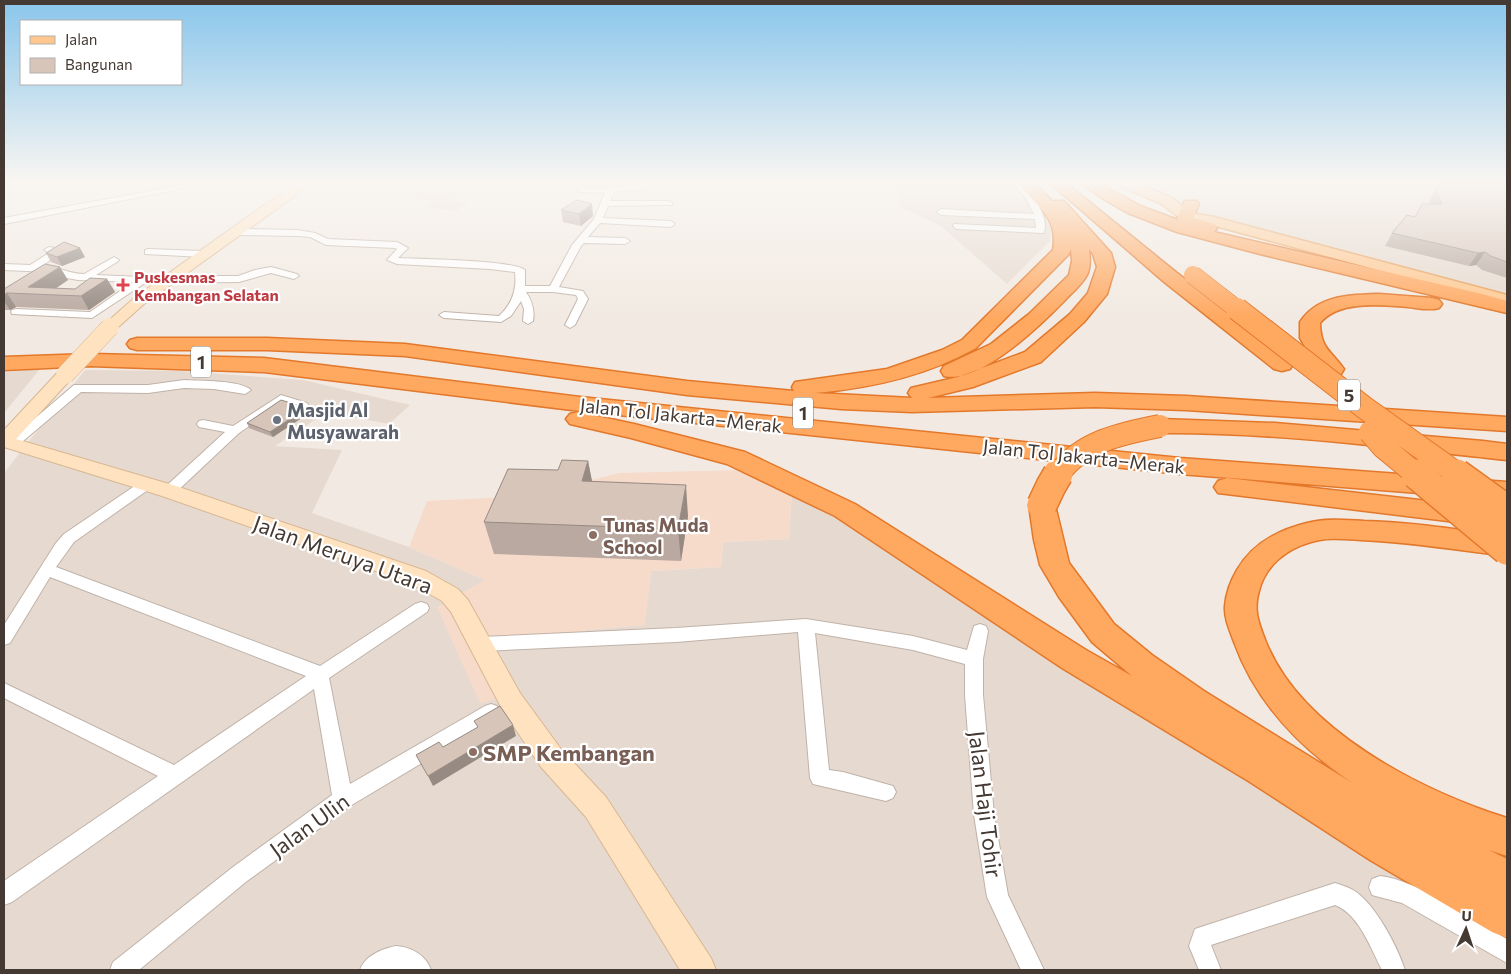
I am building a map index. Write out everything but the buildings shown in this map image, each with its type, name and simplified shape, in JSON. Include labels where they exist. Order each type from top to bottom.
[{"type":"highway","points":[[631,381],[760,388],[826,386],[900,374],[952,354],[969,344],[1062,251],[1064,238],[1063,228]]},
{"type":"highway","points":[[777,397],[848,394],[909,384],[972,363],[1004,346],[1033,323],[1078,275],[1082,255],[1074,228]]},
{"type":"highway","points":[[840,402],[889,399],[939,390],[1033,357],[1077,318],[1097,294],[1106,267],[1102,253],[1080,228]]},
{"type":"highway","name":"5","points":[[1112,228],[1370,432],[1507,531]]},
{"type":"highway","name":"5","points":[[1133,228],[1366,408],[1507,510]]},
{"type":"highway","points":[[1186,228],[1370,275],[1474,298]]},
{"type":"highway","points":[[1211,228],[1507,307]]},
{"type":"highway","points":[[1507,324],[1471,313],[1422,302],[1372,299],[1342,302],[1320,312],[1309,326],[1309,337],[1315,348],[1333,369],[1384,409],[1507,492]]},
{"type":"highway","points":[[105,336],[184,343],[382,348],[631,381],[840,402],[912,405],[1095,400],[1186,403],[1507,424]]},
{"type":"highway","name":"Jalan Tol Jakarta–Merak","points":[[4,351],[105,336],[350,359],[757,408],[1184,451],[1507,474]]},
{"type":"highway","name":"Jalan Tol Jakarta–Merak","points":[[4,364],[90,360],[213,363],[312,370],[580,404],[1180,466],[1507,492]]},
{"type":"highway","points":[[432,386],[634,431],[736,458],[845,510],[1074,659],[1263,770],[1384,846],[1507,917]]},
{"type":"highway","points":[[580,404],[829,441],[1507,519]]},
{"type":"highway","points":[[1507,452],[1423,442],[1238,427],[1160,426],[1128,432],[1100,442],[1068,460],[1049,487],[1042,505],[1048,540],[1056,565],[1070,589],[1103,633],[1140,664],[1192,701],[1357,807],[1507,880]]},
{"type":"highway","points":[[1370,432],[1383,447],[1507,548]]},
{"type":"highway","points":[[1436,538],[1456,529],[1477,516]]},
{"type":"highway","points":[[1507,548],[1388,531],[1321,529],[1283,541],[1261,556],[1246,580],[1240,607],[1248,645],[1266,676],[1292,712],[1329,746],[1375,779],[1436,810],[1488,832],[1507,837]]},
{"type":"main road","points":[[6,442],[65,375],[139,301],[240,228]]},
{"type":"main road","points":[[1254,228],[1507,300]]},
{"type":"main road","points":[[1257,228],[1507,293]]},
{"type":"main road","name":"Jalan Meruya Utara","points":[[6,442],[158,487],[418,577],[450,595],[460,606],[511,701],[551,758],[596,807],[699,970]]},
{"type":"street","points":[[553,289],[581,240],[591,228]]},
{"type":"street","points":[[997,228],[1040,231],[1039,228]]},
{"type":"street","points":[[235,232],[298,233],[312,235],[326,242],[402,246],[403,248],[392,260],[517,268],[520,270],[521,290],[516,304],[501,318],[444,315]]},
{"type":"street","points":[[581,240],[625,242]]},
{"type":"street","points":[[32,268],[58,251],[50,250]]},
{"type":"street","points":[[148,252],[204,254]]},
{"type":"street","points":[[86,277],[114,260]]},
{"type":"street","points":[[73,276],[94,262]]},
{"type":"street","points":[[4,266],[51,269],[73,276],[143,280],[241,279],[258,272],[271,270],[294,276]]},
{"type":"street","points":[[16,312],[92,315],[143,280]]},
{"type":"street","points":[[521,290],[553,289],[581,295],[583,299],[570,325]]},
{"type":"street","points":[[521,290],[527,300],[530,315],[528,321]]},
{"type":"street","points":[[6,442],[78,388],[148,389],[184,384],[214,385],[245,390]]},
{"type":"street","points":[[4,638],[46,569],[69,538],[158,487],[235,430],[281,399],[302,406]]},
{"type":"street","points":[[203,424],[235,430]]},
{"type":"street","points":[[46,569],[320,674]]},
{"type":"street","points":[[4,894],[320,674],[421,608]]},
{"type":"street","points":[[481,644],[806,625],[913,643],[974,659]]},
{"type":"street","points":[[806,625],[820,778],[886,792]]},
{"type":"street","name":"Jalan Haji Tohir","points":[[980,631],[974,659],[975,718],[984,797],[984,815],[998,897],[1033,970]]},
{"type":"street","points":[[320,674],[343,799]]},
{"type":"street","points":[[4,690],[176,776]]},
{"type":"street","name":"Jalan Ulin","points":[[121,970],[240,874],[343,799],[511,701]]},
{"type":"street","points":[[1380,887],[1397,889],[1507,952]]},
{"type":"street","points":[[1210,970],[1200,946],[1203,937],[1335,894],[1345,896],[1358,907],[1394,970]]},
{"type":"street","points":[[371,970],[393,956],[402,957],[413,962],[420,970]]},
{"type":"shaded area","points":[[944,228],[1052,228],[1050,241],[1007,284]]},
{"type":"shaded area","points":[[1243,228],[1507,228],[1507,300]]},
{"type":"shaded area","points":[[40,369],[4,413],[4,372]]},
{"type":"shaded area","points":[[85,370],[181,371],[303,380],[410,405],[389,424],[327,412],[275,446],[342,450],[312,513],[409,547],[485,580],[486,646],[595,629],[644,625],[651,571],[721,567],[723,542],[789,539],[792,490],[1347,841],[1507,934],[1507,970],[4,970],[4,473]]},
{"type":"shaded area","points":[[742,470],[792,490],[789,539],[723,542],[721,567],[651,571],[645,625],[595,629],[487,646],[513,696],[480,703],[437,607],[485,580],[409,547],[427,501],[506,497],[551,490],[619,473]]},
{"type":"place","name":"Puskesmas Kembangan Selatan","points":[[123,285]]},
{"type":"place","name":"Masjid Al Musyawarah","points":[[277,420]]},
{"type":"place","name":"Tunas Muda School","points":[[593,535]]},
{"type":"place","name":"SMP Kembangan","points":[[473,752]]}]
